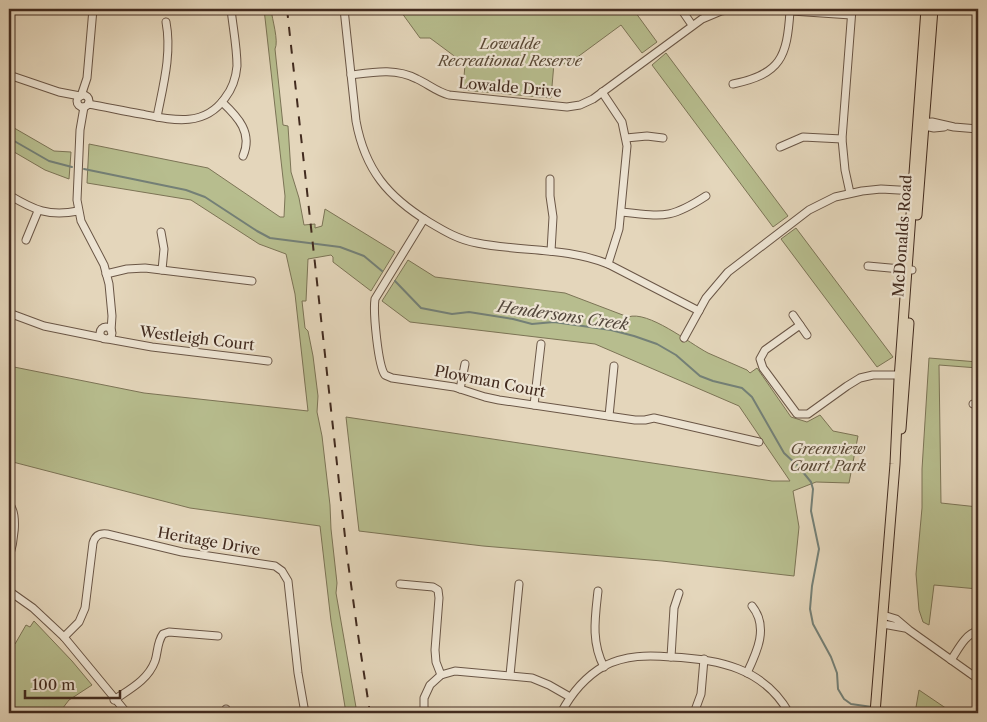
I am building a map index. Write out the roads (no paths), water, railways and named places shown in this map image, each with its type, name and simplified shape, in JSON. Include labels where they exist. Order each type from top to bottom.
[{"type":"main road","name":"McDonalds Road","points":[[922,124],[926,9]]},
{"type":"main road","name":"McDonalds Road","points":[[875,712],[916,191],[933,9]]},
{"type":"street","points":[[9,313],[44,326],[82,333],[106,333],[111,306],[109,284],[99,256],[86,232],[78,211],[76,191],[82,101],[87,78],[93,9]]},
{"type":"street","points":[[9,75],[82,101],[176,121],[196,119],[211,112],[222,102],[232,86],[237,67],[231,9]]},
{"type":"street","points":[[344,9],[358,132],[368,161],[378,178],[400,202],[424,219],[466,241],[486,245],[584,255],[608,264],[699,311]]},
{"type":"street","points":[[681,9],[692,25]]},
{"type":"street","name":"Lowalde Drive","points":[[351,75],[395,72],[410,75],[449,95],[559,106],[580,105],[593,99],[692,25],[712,14],[734,9]]},
{"type":"street","points":[[762,9],[852,12],[842,138],[845,170],[850,192]]},
{"type":"street","points":[[733,84],[749,81],[763,75],[779,60],[786,45],[790,11]]},
{"type":"street","points":[[157,117],[167,60],[168,39],[166,22]]},
{"type":"street","points":[[602,92],[619,116],[626,138],[627,155],[617,238],[608,264]]},
{"type":"street","points":[[222,102],[237,117],[244,129],[246,144],[243,156]]},
{"type":"street","points":[[922,124],[978,129]]},
{"type":"street","points":[[626,138],[647,136],[663,138]]},
{"type":"street","points":[[780,147],[803,137],[842,138]]},
{"type":"street","points":[[550,179],[553,217],[551,251]]},
{"type":"street","points":[[684,338],[719,281],[754,250],[809,210],[827,200],[850,192],[881,190],[916,191]]},
{"type":"street","points":[[9,195],[38,211],[60,214],[78,211]]},
{"type":"street","points":[[621,212],[658,215],[673,214],[686,209],[706,196]]},
{"type":"street","points":[[26,240],[38,211]]},
{"type":"street","name":"Plowman Court","points":[[424,219],[375,299],[380,367],[383,373],[389,377],[460,388],[485,397],[534,405],[640,420],[654,418],[759,442]]},
{"type":"street","points":[[161,232],[164,249],[162,270]]},
{"type":"street","points":[[868,266],[910,270]]},
{"type":"street","points":[[106,274],[136,268],[252,280]]},
{"type":"street","points":[[793,315],[807,335]]},
{"type":"street","points":[[800,325],[765,350],[760,359],[763,368],[797,414],[808,414],[854,381],[868,376],[901,377]]},
{"type":"street","name":"Westleigh Court","points":[[106,333],[122,342],[268,361]]},
{"type":"street","points":[[534,405],[541,344]]},
{"type":"street","points":[[460,388],[464,364]]},
{"type":"street","points":[[609,416],[614,366]]},
{"type":"street","points":[[9,504],[14,510],[9,558]]},
{"type":"street","name":"Heritage Drive","points":[[64,637],[79,622],[85,608],[93,543],[100,534],[107,534],[188,554],[275,566],[282,571],[288,581],[298,673],[306,713]]},
{"type":"street","points":[[400,584],[432,587],[438,590],[439,598],[434,650],[436,662],[442,675]]},
{"type":"street","points":[[510,675],[519,584]]},
{"type":"street","points":[[9,591],[33,608],[64,637],[96,674],[124,713]]},
{"type":"street","points":[[598,591],[594,638],[598,657],[604,667]]},
{"type":"street","points":[[671,657],[674,608],[679,593]]},
{"type":"street","points":[[748,673],[758,647],[761,632],[760,621],[752,606]]},
{"type":"street","points":[[883,620],[896,619],[978,679]]},
{"type":"street","points":[[951,660],[965,639],[976,631],[970,623]]},
{"type":"street","points":[[114,700],[139,683],[149,672],[156,659],[159,641],[163,634],[169,632],[218,636]]},
{"type":"street","points":[[562,713],[570,697],[586,679],[604,667],[631,657],[647,656],[704,659],[723,663],[748,673],[773,693],[788,713]]},
{"type":"street","points":[[694,713],[701,694],[704,659]]},
{"type":"street","points":[[424,713],[423,704],[426,691],[430,685],[448,672],[462,671],[510,675],[540,681],[570,697]]},
{"type":"waterway","name":"Hendersons Creek","points":[[9,138],[49,161],[72,167]]},
{"type":"waterway","name":"Hendersons Creek","points":[[84,169],[186,190],[205,197],[270,238],[340,247],[364,256],[382,271]]},
{"type":"waterway","name":"Hendersons Creek","points":[[395,281],[421,308],[452,314],[469,312],[532,324],[554,322],[611,330],[657,344],[676,355],[700,376],[742,388],[752,397],[784,453],[811,482],[813,489],[811,511],[819,549],[810,609],[813,624],[831,657],[837,673],[838,689],[844,699],[851,704],[872,707]]},
{"type":"waterway","name":"Hendersons Creek","points":[[879,708],[903,713]]},
{"type":"railway","points":[[287,9],[347,555],[370,713]]},
{"type":"park label","name":"Lowalde Recreational Reserve","points":[[510,52]]},
{"type":"park label","name":"Greenview Court Park","points":[[828,456]]}]
